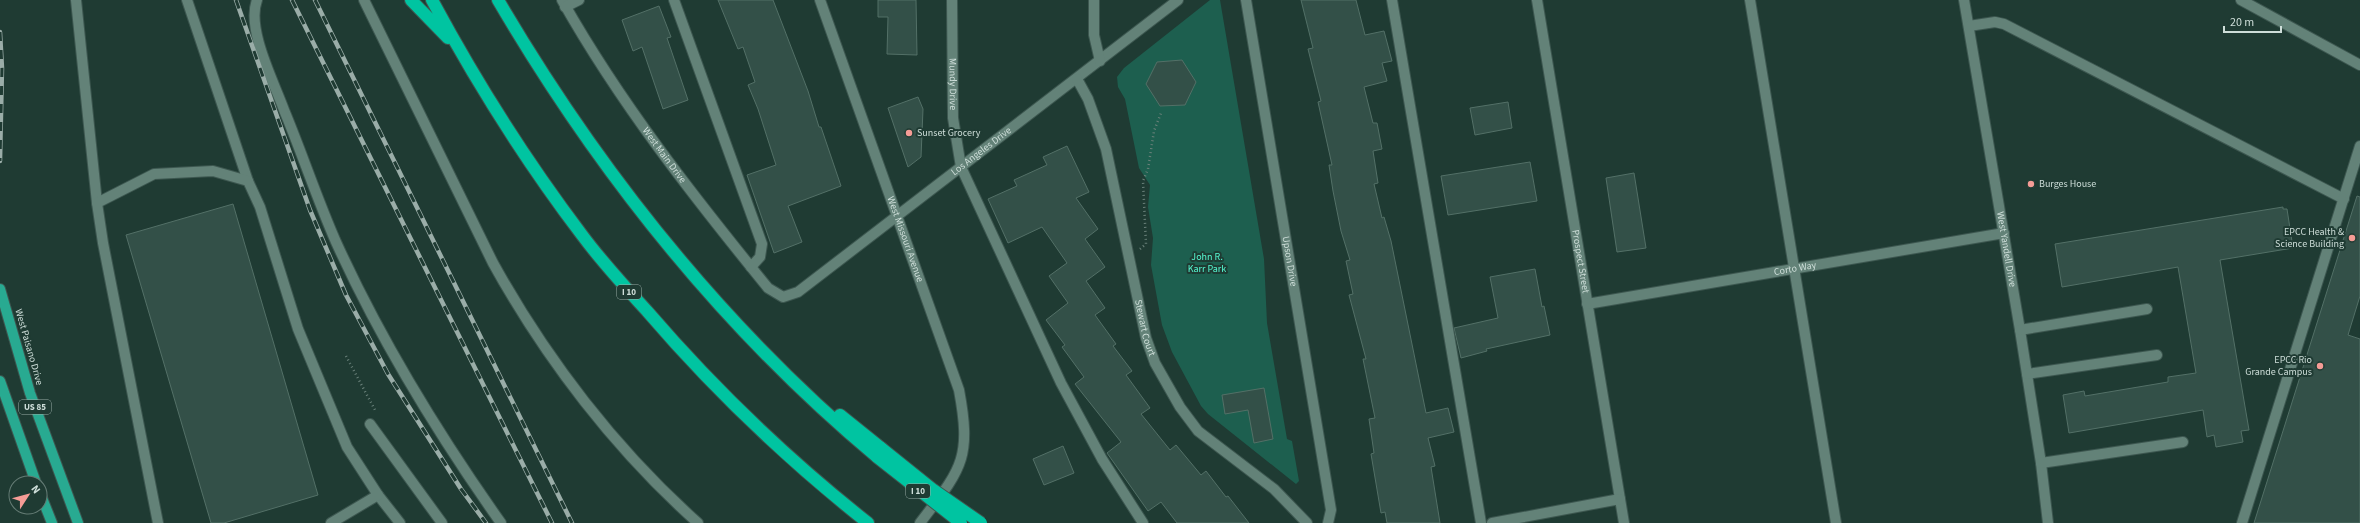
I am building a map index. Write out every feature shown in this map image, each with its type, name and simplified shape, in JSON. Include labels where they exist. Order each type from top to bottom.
[{"type":"highway","points":[[411,0],[458,48]]},
{"type":"highway","name":"I 10","points":[[432,0],[458,48],[519,146],[583,236],[626,288],[682,352],[742,414],[841,502],[868,523]]},
{"type":"highway","name":"I 10","points":[[498,0],[570,117],[623,190],[687,270],[776,364],[961,523]]},
{"type":"highway","points":[[502,0],[507,15]]},
{"type":"highway","points":[[879,453],[981,523]]},
{"type":"main road","name":"West Paisano Drive","points":[[0,289],[30,393],[78,523]]},
{"type":"main road","name":"US 85","points":[[0,381],[33,475]]},
{"type":"main road","points":[[48,513],[52,523]]},
{"type":"street","points":[[76,0],[97,204],[103,243],[158,523]]},
{"type":"street","points":[[187,0],[248,181],[260,207],[298,329],[344,440],[378,495],[400,523]]},
{"type":"street","points":[[257,0],[255,24],[264,57],[335,241],[386,343],[420,399],[501,523]]},
{"type":"street","points":[[364,0],[493,263],[523,315],[583,399],[627,451],[675,503],[698,523]]},
{"type":"street","points":[[564,3],[579,0]]},
{"type":"street","points":[[674,0],[762,244],[760,257],[751,267]]},
{"type":"street","name":"West Missouri Avenue","points":[[820,0],[959,390],[965,421],[964,450],[952,481],[920,523]]},
{"type":"street","name":"Mundy Drive","points":[[952,0],[953,118],[960,167],[1061,383],[1102,459],[1143,523]]},
{"type":"street","points":[[1094,0],[1094,35],[1100,61]]},
{"type":"street","name":"Los Angeles Drive","points":[[783,297],[798,292],[1178,0]]},
{"type":"street","name":"Upson Drive","points":[[1246,0],[1331,510],[1328,523]]},
{"type":"street","points":[[1392,0],[1481,523]]},
{"type":"street","name":"Prospect Street","points":[[1537,0],[1624,523]]},
{"type":"street","points":[[1750,0],[1836,523]]},
{"type":"street","name":"West Yandell Drive","points":[[1964,0],[2020,330],[2041,463],[2048,523]]},
{"type":"street","points":[[2241,0],[2360,65]]},
{"type":"street","name":"West Main Drive","points":[[564,3],[630,107],[683,183],[768,288],[783,297]]},
{"type":"street","points":[[1969,26],[1995,22],[2004,24],[2344,199]]},
{"type":"street","name":"Stewart Court","points":[[1077,79],[1088,99],[1106,149],[1146,338],[1155,363],[1180,407],[1198,430],[1274,489],[1307,523]]},
{"type":"street","points":[[2242,523],[2360,146]]},
{"type":"street","points":[[97,204],[154,174],[213,170],[248,181]]},
{"type":"street","name":"Corto Way","points":[[1587,304],[1795,270],[2004,233]]},
{"type":"street","points":[[2020,330],[2147,309]]},
{"type":"street","points":[[2027,374],[2158,355]]},
{"type":"street","points":[[370,424],[442,523]]},
{"type":"street","points":[[2041,463],[2183,442]]},
{"type":"street","points":[[330,523],[378,495]]},
{"type":"street","points":[[1492,523],[1620,499]]},
{"type":"street","name":"West Yandell Drive","points":[[2046,500],[2054,523]]},
{"type":"path","points":[[1144,247],[1146,244],[1143,181],[1148,170],[1154,131],[1161,113]]},
{"type":"green space","name":"John R. Karr Park","points":[[1210,0],[1220,0],[1264,259],[1267,323],[1287,439],[1292,441],[1299,481],[1296,484],[1208,414],[1201,406],[1172,352],[1162,325],[1151,265],[1153,238],[1148,207],[1150,185],[1139,168],[1125,99],[1118,87],[1117,77],[1124,68]]},
{"type":"building","points":[[718,0],[773,0],[808,91],[819,127],[821,127],[841,186],[788,206],[802,242],[774,253],[747,175],[776,165],[758,109],[748,85],[755,82],[743,47],[738,49]]},
{"type":"building","points":[[878,0],[916,0],[917,55],[887,54],[888,17],[878,17]]},
{"type":"building","points":[[1301,0],[1356,0],[1365,35],[1384,31],[1392,61],[1382,63],[1387,81],[1364,87],[1373,123],[1377,123],[1382,149],[1373,151],[1378,183],[1374,184],[1382,218],[1384,217],[1391,241],[1426,413],[1448,408],[1454,432],[1428,438],[1435,466],[1431,467],[1440,523],[1387,523],[1385,512],[1381,513],[1371,454],[1374,453],[1369,419],[1375,418],[1363,359],[1366,359],[1349,295],[1353,294],[1346,261],[1350,260],[1341,231],[1333,191],[1329,165],[1332,165],[1318,102],[1321,101],[1308,49],[1313,48]]},
{"type":"building","points":[[659,6],[671,37],[667,38],[688,100],[663,109],[642,47],[633,51],[622,20]]},
{"type":"building","points":[[1182,60],[1196,82],[1185,105],[1160,106],[1146,84],[1157,62]]},
{"type":"building","name":"Sunset Grocery","points":[[918,97],[923,109],[921,157],[908,167],[888,108]]},
{"type":"building","points":[[1508,102],[1512,128],[1475,135],[1470,108]]},
{"type":"building","points":[[1067,146],[1089,192],[1076,198],[1098,229],[1085,239],[1105,267],[1086,281],[1105,308],[1095,315],[1116,344],[1113,346],[1132,371],[1126,375],[1150,408],[1141,414],[1170,450],[1176,445],[1201,475],[1206,471],[1249,523],[1177,523],[1161,502],[1148,511],[1107,453],[1121,442],[1075,384],[1084,377],[1062,347],[1065,345],[1046,320],[1068,303],[1049,276],[1067,263],[1042,227],[1008,243],[988,199],[1017,186],[1014,180],[1047,165],[1043,157]]},
{"type":"building","points":[[1530,162],[1537,201],[1448,215],[1441,176]]},
{"type":"building","points":[[1634,173],[1646,248],[1617,252],[1606,178]]},
{"type":"building","name":"EPCC Rio Grande Campus","points":[[2357,196],[2360,197],[2360,296],[2348,335],[2360,339],[2360,523],[2254,523]]},
{"type":"building","points":[[233,204],[318,495],[224,523],[211,523],[126,235]]},
{"type":"building","points":[[2283,207],[2283,209],[2287,209],[2293,248],[2220,260],[2249,430],[2241,431],[2243,442],[2216,447],[2214,435],[2207,437],[2203,410],[2069,433],[2063,395],[2084,391],[2085,396],[2168,382],[2168,377],[2196,373],[2178,267],[2062,287],[2055,244]]},
{"type":"building","points":[[1535,269],[1542,307],[1544,306],[1550,335],[1486,349],[1487,351],[1461,358],[1454,328],[1498,318],[1490,277]]},
{"type":"building","points":[[1264,388],[1273,439],[1254,443],[1248,410],[1225,414],[1222,395]]},
{"type":"building","points":[[1063,446],[1074,473],[1044,485],[1033,459]]},
{"type":"railway","points":[[236,0],[310,210],[346,295],[388,374],[461,489],[486,523]]},
{"type":"railway","points":[[292,0],[552,523]]},
{"type":"railway","points":[[315,0],[572,523]]},
{"type":"railway","points":[[0,32],[2,68],[0,161]]},
{"type":"place","name":"Sunset Grocery","points":[[909,133]]},
{"type":"place","name":"Burges House","points":[[2031,184]]},
{"type":"place","name":"EPCC Health & Science Building","points":[[2352,238]]},
{"type":"place","name":"EPCC Rio Grande Campus","points":[[2320,366]]}]
